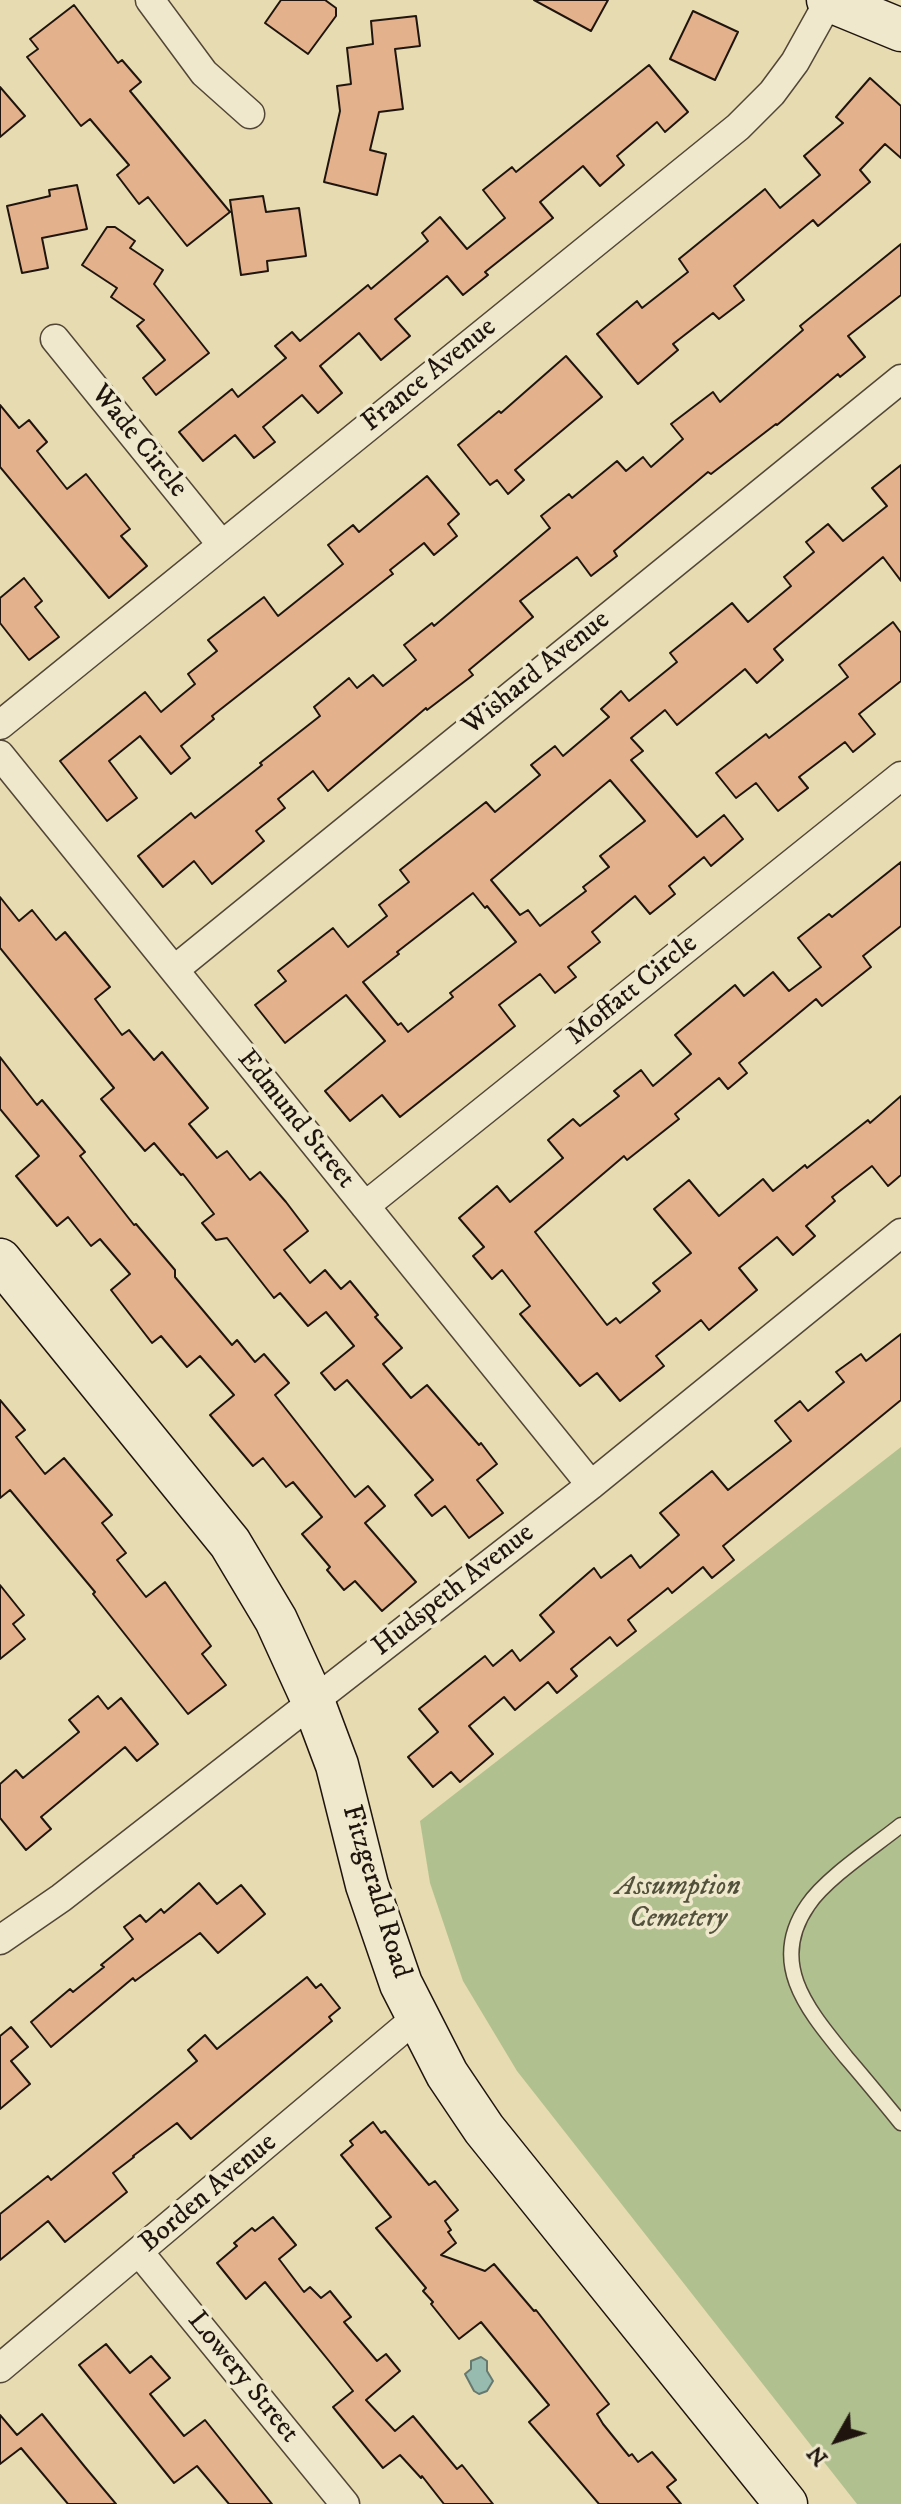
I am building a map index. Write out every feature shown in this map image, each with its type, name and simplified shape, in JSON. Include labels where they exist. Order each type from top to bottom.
[{"type":"main road","points":[[828,0],[901,30]]},
{"type":"main road","name":"Fitzgerald Road","points":[[0,1260],[230,1543],[276,1620],[313,1701],[337,1765],[367,1885],[389,1952],[416,2018],[447,2074],[484,2129],[786,2504]]},
{"type":"street","points":[[150,0],[204,73],[250,114]]},
{"type":"street","name":"France Avenue","points":[[0,725],[738,127],[772,93],[795,62],[828,0]]},
{"type":"street","name":"Wade Circle","points":[[55,339],[222,545]]},
{"type":"street","name":"Wishard Avenue","points":[[174,970],[901,379]]},
{"type":"street","name":"Edmund Street","points":[[0,755],[591,1485]]},
{"type":"street","name":"Moffatt Circle","points":[[365,1206],[901,776]]},
{"type":"street","name":"Hudspeth Avenue","points":[[0,1940],[61,1898],[591,1485],[901,1233]]},
{"type":"street","name":"Borden Avenue","points":[[0,2368],[416,2018]]},
{"type":"street","name":"Lowery Street","points":[[139,2252],[345,2504]]},
{"type":"lane","points":[[901,1825],[809,1904],[795,1930],[791,1960],[797,1989],[812,2015],[901,2123]]},
{"type":"green space","name":"Assumption Cemetery","points":[[901,1447],[901,2504],[857,2504],[517,2071],[463,1981],[430,1883],[420,1821]]},
{"type":"water","points":[[481,2357],[487,2361],[487,2371],[493,2381],[487,2391],[479,2394],[465,2374],[471,2369],[471,2361]]},
{"type":"building","points":[[281,0],[325,0],[336,8],[336,16],[308,54],[265,23]]},
{"type":"building","points":[[534,0],[608,0],[591,31]]},
{"type":"building","points":[[74,5],[118,63],[122,60],[141,82],[130,91],[230,212],[187,246],[148,197],[139,204],[117,175],[129,165],[90,119],[81,126],[27,57],[38,49],[30,39]]},
{"type":"building","points":[[693,11],[738,32],[715,80],[670,59]]},
{"type":"building","points":[[416,16],[420,46],[395,49],[403,109],[379,112],[370,150],[386,154],[377,195],[324,182],[340,111],[337,86],[351,84],[347,48],[373,44],[371,21]]},
{"type":"building","points":[[649,65],[688,112],[665,132],[657,122],[617,156],[624,165],[600,186],[583,166],[540,202],[553,218],[485,272],[488,275],[463,295],[447,276],[395,319],[410,336],[381,360],[359,333],[320,366],[342,393],[318,413],[302,395],[263,427],[275,442],[254,458],[235,435],[203,461],[179,432],[232,389],[238,397],[286,358],[275,346],[292,332],[300,341],[368,285],[371,289],[428,241],[422,233],[440,217],[467,249],[505,218],[483,190],[512,167],[516,172]]},
{"type":"building","points":[[870,78],[901,106],[901,158],[885,144],[860,170],[870,182],[818,226],[813,220],[734,286],[744,300],[719,319],[713,313],[673,344],[678,350],[638,384],[597,334],[637,301],[642,308],[688,272],[679,259],[765,189],[780,208],[820,175],[804,156],[843,123],[836,117]]},
{"type":"building","points":[[0,87],[25,116],[0,137]]},
{"type":"building","points":[[77,185],[87,229],[42,238],[48,268],[22,273],[7,206],[50,196],[49,190]]},
{"type":"building","points":[[263,196],[266,212],[299,208],[306,256],[267,261],[268,271],[241,275],[230,200]]},
{"type":"building","points":[[107,227],[115,227],[135,241],[130,248],[163,270],[154,284],[209,353],[156,395],[143,378],[165,360],[137,326],[144,320],[111,297],[117,288],[82,265]]},
{"type":"building","points":[[901,244],[901,295],[848,336],[865,357],[840,377],[838,374],[711,474],[708,472],[614,551],[617,556],[591,576],[577,557],[520,601],[533,617],[469,670],[473,675],[426,708],[328,791],[313,771],[278,799],[285,808],[256,831],[264,841],[212,884],[194,861],[163,887],[138,856],[191,813],[195,818],[262,765],[260,763],[320,716],[314,707],[349,678],[357,688],[373,675],[383,686],[416,660],[404,645],[432,623],[434,626],[550,528],[541,516],[569,494],[572,498],[617,461],[626,471],[643,457],[651,467],[683,439],[671,424],[713,392],[720,402],[803,330],[800,326]]},
{"type":"building","points":[[566,356],[602,397],[515,470],[524,480],[508,494],[497,480],[490,485],[458,445],[499,411],[501,413]]},
{"type":"building","points":[[0,405],[19,428],[29,420],[47,442],[37,451],[67,489],[86,474],[130,529],[121,536],[147,566],[109,598],[0,467]]},
{"type":"building","points":[[901,465],[901,581],[883,557],[774,649],[783,660],[757,683],[745,669],[677,725],[665,710],[631,738],[643,751],[631,760],[697,837],[724,815],[743,839],[711,866],[704,857],[669,886],[675,894],[650,914],[635,896],[592,932],[600,942],[568,967],[576,977],[555,993],[540,974],[499,1005],[515,1026],[400,1117],[382,1095],[350,1121],[325,1091],[385,1041],[346,995],[285,1043],[255,1005],[286,981],[278,971],[333,928],[348,947],[387,916],[379,905],[409,882],[400,870],[486,802],[495,812],[540,775],[531,765],[555,746],[563,756],[609,717],[601,709],[621,691],[629,701],[677,662],[670,653],[732,603],[748,622],[791,586],[784,577],[814,552],[806,542],[828,524],[843,541],[887,506],[872,488]],"holes":[[[610,780],[645,821],[600,856],[609,867],[583,887],[586,891],[540,926],[528,910],[520,915],[491,880]],[[473,893],[516,942],[450,993],[453,997],[408,1032],[401,1023],[398,1025],[363,982]]]},
{"type":"building","points":[[427,476],[459,514],[448,524],[457,536],[434,555],[424,543],[390,570],[393,574],[212,716],[214,719],[181,746],[190,758],[171,774],[140,736],[109,761],[137,798],[107,821],[60,761],[145,692],[161,712],[195,684],[188,674],[217,651],[208,640],[264,597],[278,616],[343,564],[328,545],[353,525],[359,532]]},
{"type":"building","points":[[24,578],[42,601],[35,607],[59,637],[29,660],[0,623],[0,598]]},
{"type":"building","points":[[893,622],[901,633],[901,681],[859,714],[875,734],[853,752],[845,742],[799,777],[808,788],[778,811],[756,783],[736,798],[716,773],[766,734],[769,738],[848,677],[839,665]]},
{"type":"building","points":[[901,862],[901,926],[863,956],[871,967],[822,1006],[816,999],[739,1063],[747,1073],[728,1089],[719,1078],[675,1114],[679,1119],[627,1160],[624,1156],[535,1232],[607,1325],[616,1318],[620,1323],[660,1291],[653,1283],[691,1253],[654,1209],[689,1180],[719,1216],[763,1179],[773,1191],[868,1120],[870,1123],[901,1096],[901,1175],[888,1186],[872,1166],[832,1197],[835,1201],[806,1226],[815,1236],[793,1255],[777,1237],[739,1268],[757,1290],[709,1330],[701,1320],[656,1356],[664,1366],[620,1401],[597,1373],[580,1386],[520,1314],[530,1306],[502,1270],[492,1279],[473,1256],[484,1247],[459,1218],[497,1186],[510,1202],[563,1158],[548,1140],[573,1119],[580,1126],[619,1096],[614,1091],[641,1070],[653,1086],[691,1054],[675,1035],[735,985],[744,996],[773,972],[789,991],[821,967],[798,938],[829,914],[832,917]]},
{"type":"building","points":[[0,897],[19,921],[32,910],[56,940],[65,932],[110,987],[95,999],[122,1035],[129,1030],[154,1060],[162,1052],[208,1108],[189,1124],[217,1158],[227,1151],[250,1180],[260,1172],[286,1202],[308,1231],[284,1250],[310,1283],[325,1270],[341,1289],[350,1281],[402,1348],[383,1364],[411,1398],[427,1385],[497,1464],[477,1480],[503,1513],[469,1538],[445,1506],[432,1516],[415,1495],[433,1480],[347,1380],[335,1390],[321,1373],[354,1346],[326,1312],[308,1326],[280,1293],[274,1298],[227,1238],[216,1240],[202,1223],[214,1214],[183,1174],[154,1143],[145,1151],[101,1099],[114,1088],[0,948]]},
{"type":"building","points":[[0,1057],[37,1105],[42,1100],[85,1152],[80,1156],[134,1225],[175,1270],[175,1277],[232,1345],[237,1340],[255,1362],[264,1354],[289,1383],[275,1395],[355,1497],[368,1486],[385,1506],[365,1523],[416,1582],[382,1611],[355,1581],[344,1590],[327,1570],[330,1567],[302,1534],[322,1517],[293,1482],[286,1487],[263,1458],[253,1466],[210,1415],[234,1395],[200,1356],[187,1367],[161,1336],[152,1343],[111,1290],[130,1274],[100,1239],[91,1246],[68,1217],[57,1226],[16,1176],[39,1156],[0,1109]]},
{"type":"building","points":[[901,1334],[901,1400],[723,1546],[734,1560],[712,1578],[703,1567],[672,1593],[668,1588],[628,1620],[636,1631],[617,1646],[610,1637],[571,1669],[577,1676],[557,1693],[548,1682],[515,1710],[504,1697],[469,1726],[493,1754],[460,1782],[451,1772],[433,1787],[408,1757],[438,1732],[419,1709],[485,1656],[493,1666],[512,1650],[520,1661],[554,1632],[540,1615],[594,1568],[601,1578],[631,1555],[640,1568],[679,1535],[660,1513],[712,1471],[728,1490],[791,1441],[775,1421],[800,1401],[808,1411],[844,1382],[836,1372],[861,1354],[866,1361]]},
{"type":"building","points":[[0,1400],[25,1430],[16,1437],[45,1474],[64,1458],[112,1515],[102,1523],[126,1553],[117,1560],[146,1597],[165,1582],[211,1646],[202,1654],[226,1685],[188,1714],[93,1594],[95,1592],[10,1490],[0,1498]]},
{"type":"building","points":[[0,1585],[24,1615],[13,1624],[25,1639],[0,1659]]},
{"type":"building","points":[[98,1696],[108,1709],[121,1698],[158,1744],[137,1761],[125,1747],[41,1817],[51,1829],[26,1850],[0,1818],[0,1784],[16,1770],[23,1778],[79,1732],[69,1720]]},
{"type":"building","points":[[199,1883],[217,1904],[241,1885],[265,1914],[218,1953],[200,1933],[135,1981],[133,1978],[51,2047],[31,2022],[70,1989],[73,1992],[104,1967],[101,1965],[133,1939],[124,1927],[140,1915],[146,1922],[161,1909],[164,1913]]},
{"type":"building","points":[[307,1977],[316,1988],[321,1984],[340,2008],[329,2017],[332,2021],[191,2139],[177,2123],[133,2156],[113,2173],[127,2192],[65,2242],[48,2221],[0,2260],[0,2214],[48,2176],[51,2180],[197,2061],[188,2050],[205,2035],[217,2049]]},
{"type":"building","points":[[11,2027],[28,2047],[11,2061],[30,2084],[0,2109],[0,2036]]},
{"type":"building","points":[[373,2122],[381,2133],[385,2131],[429,2185],[435,2181],[458,2210],[445,2221],[456,2243],[441,2255],[485,2271],[494,2264],[536,2310],[609,2404],[597,2414],[603,2424],[629,2456],[632,2454],[638,2462],[652,2452],[676,2480],[667,2487],[681,2504],[599,2504],[529,2422],[549,2405],[481,2322],[459,2339],[431,2304],[433,2302],[423,2291],[426,2288],[376,2228],[391,2217],[341,2155],[353,2145],[350,2141]]},
{"type":"building","points":[[273,2217],[296,2245],[279,2259],[304,2292],[310,2287],[321,2298],[330,2291],[351,2317],[344,2322],[377,2361],[386,2354],[400,2371],[366,2400],[395,2431],[413,2416],[457,2469],[462,2465],[493,2504],[444,2504],[400,2455],[383,2468],[333,2407],[353,2391],[329,2361],[265,2282],[246,2299],[217,2263],[252,2228],[255,2231]]},
{"type":"building","points":[[106,2344],[130,2373],[151,2356],[170,2378],[150,2394],[184,2436],[205,2420],[272,2504],[229,2504],[197,2466],[174,2483],[79,2365]]},
{"type":"building","points":[[42,2414],[116,2504],[68,2504],[21,2448],[0,2464],[0,2415],[17,2435]]}]
